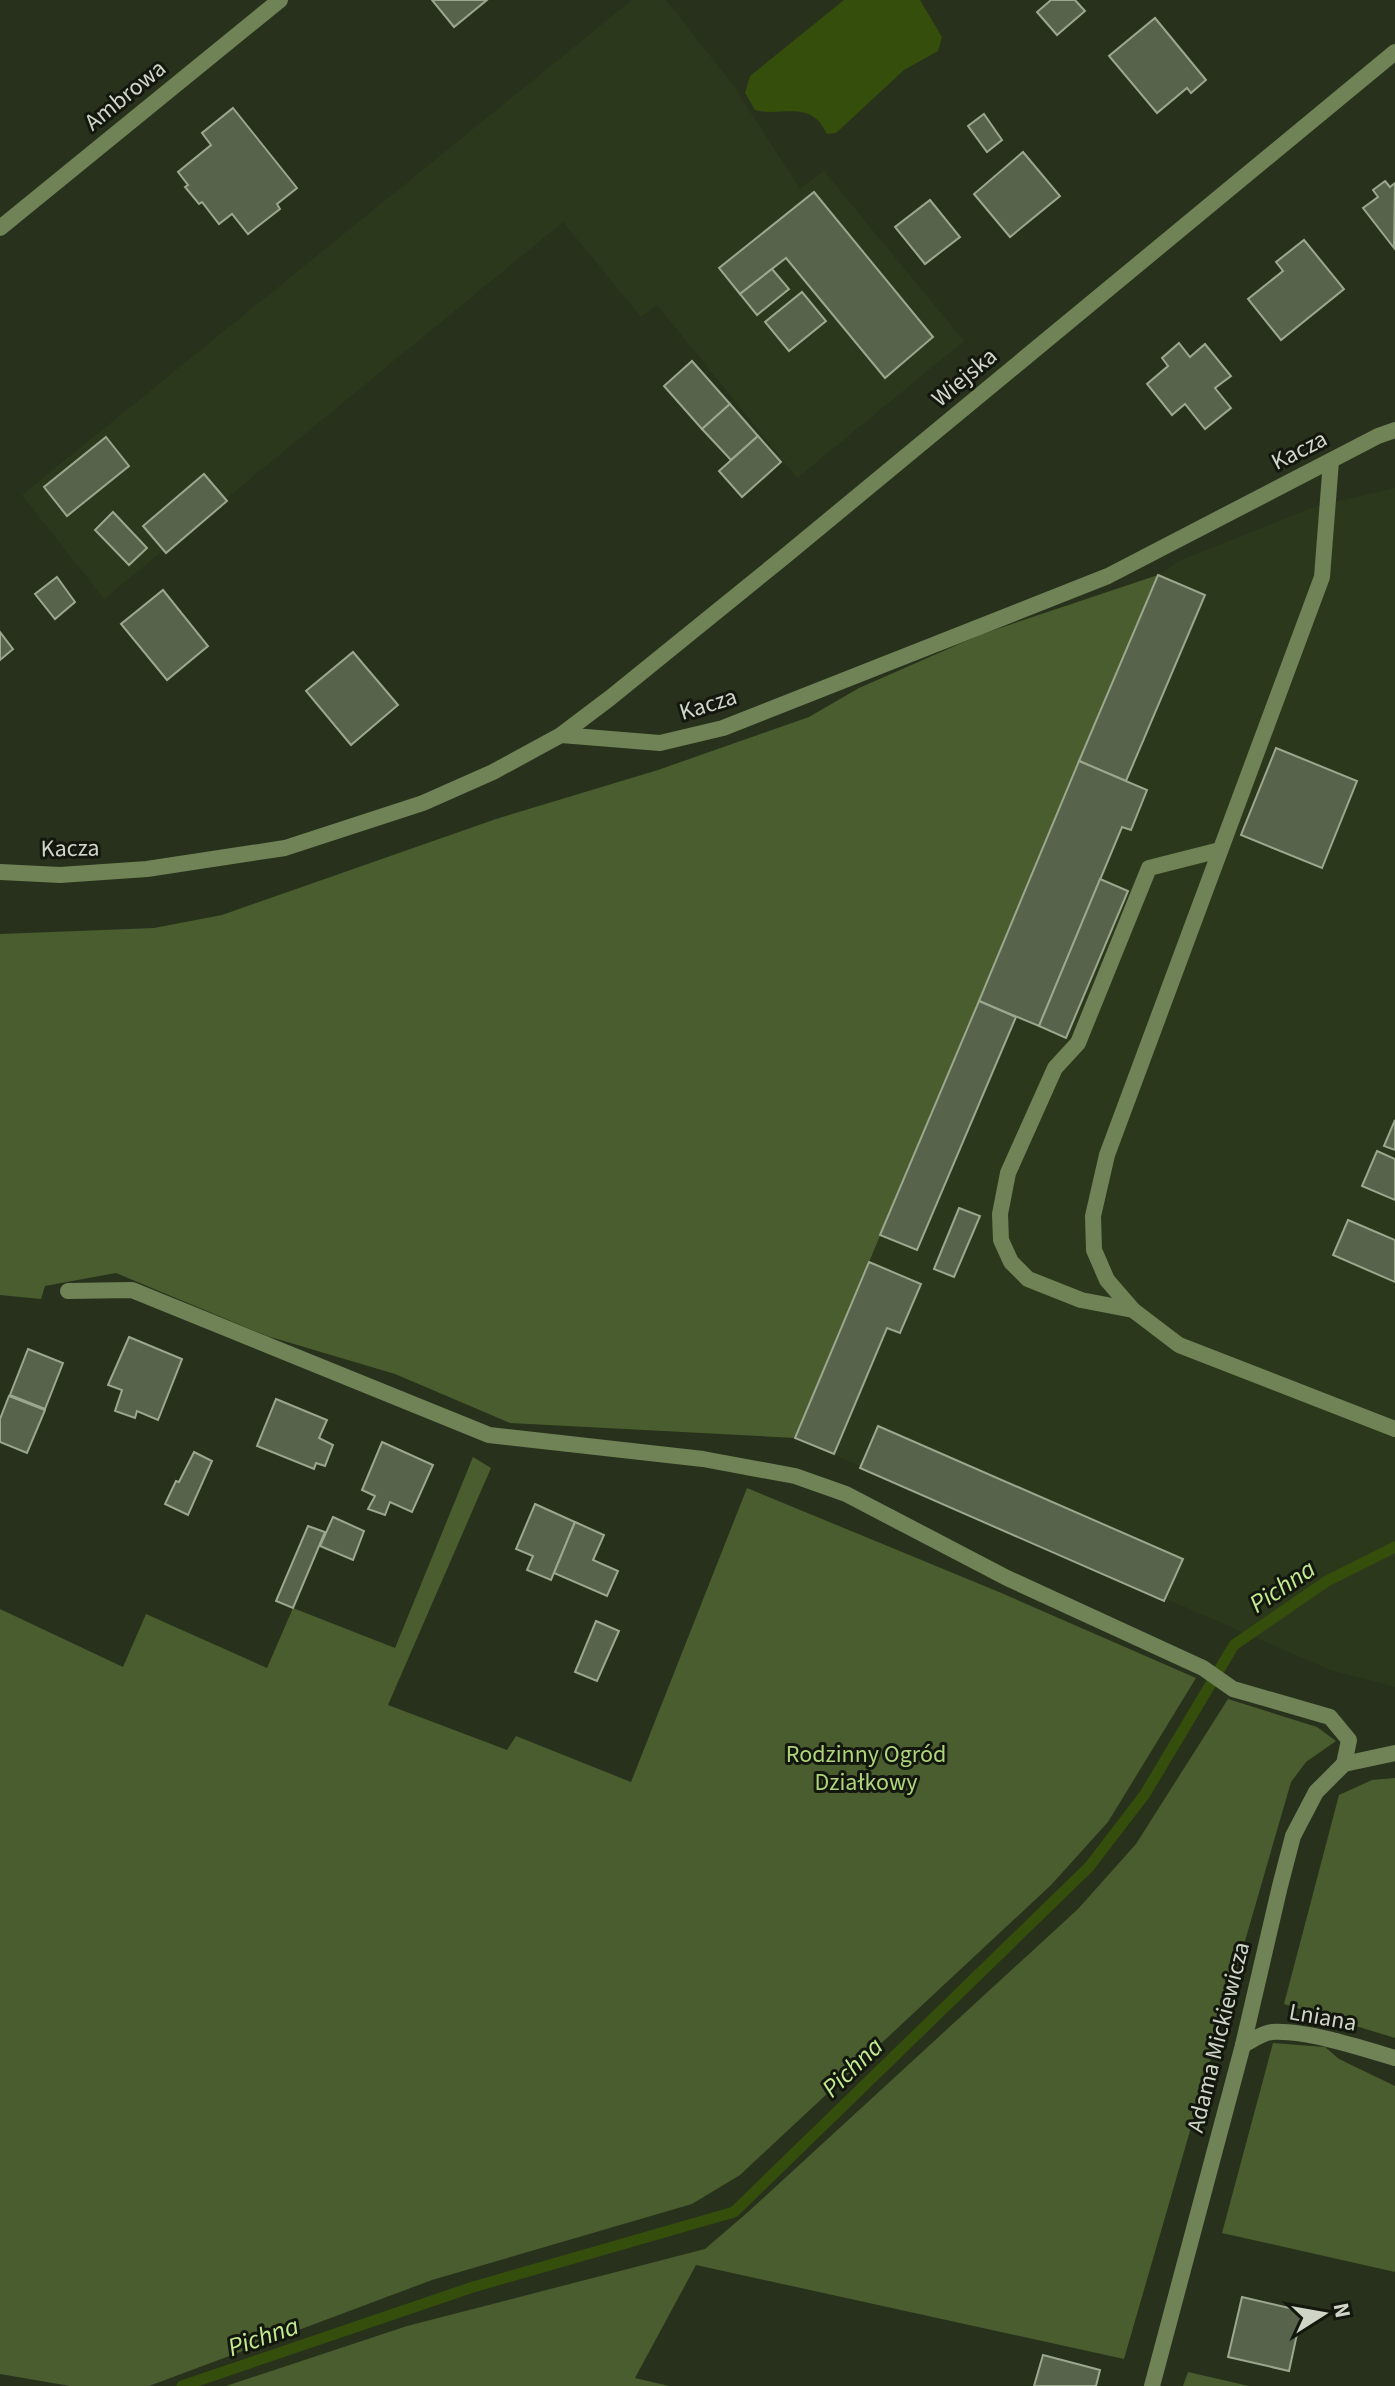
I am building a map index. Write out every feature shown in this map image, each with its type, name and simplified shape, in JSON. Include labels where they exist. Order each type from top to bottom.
[{"type":"street","name":"Ambrowa","points":[[0,228],[280,0]]},
{"type":"street","name":"Wiejska","points":[[561,735],[784,557],[1395,52]]},
{"type":"street","name":"Kacza","points":[[0,872],[60,875],[147,869],[285,848],[423,803],[493,772],[561,735],[660,743],[723,728],[1108,576],[1395,430]]},
{"type":"street","points":[[1331,461],[1322,577],[1107,1155],[1093,1216],[1094,1250],[1107,1280],[1133,1310],[1179,1345],[1395,1429]]},
{"type":"street","points":[[1133,1310],[1081,1300],[1028,1279],[1011,1262],[1001,1240],[1000,1214],[1008,1173],[1055,1068],[1078,1043],[1149,868],[1220,850]]},
{"type":"street","points":[[68,1291],[132,1290],[489,1435],[703,1459],[795,1476],[846,1494],[1007,1578],[1203,1668],[1233,1689],[1330,1717],[1349,1740],[1344,1764],[1395,1753]]},
{"type":"street","name":"Adama Mickiewicza","points":[[1152,2386],[1243,2045],[1293,1836],[1316,1792],[1344,1764]]},
{"type":"street","name":"Lniana","points":[[1243,2045],[1269,2032],[1333,2041],[1395,2058]]},
{"type":"shaded area","points":[[632,0],[666,0],[733,85],[800,189],[824,171],[964,341],[797,478],[657,305],[641,317],[563,222],[104,599],[22,495]]},
{"type":"shaded area","points":[[844,0],[920,0],[942,37],[938,51],[904,70],[836,133],[827,134],[817,119],[802,112],[755,110],[745,93],[750,76]]},
{"type":"shaded area","points":[[1395,488],[1395,1687],[1330,1670],[795,1438],[1158,575],[1181,560],[1317,506]]},
{"type":"green space","points":[[1158,575],[795,1438],[510,1423],[395,1374],[267,1336],[116,1273],[45,1286],[41,1299],[0,1295],[0,934],[154,928],[222,915],[496,819],[658,770],[809,717],[859,688],[982,634]]},
{"type":"green space","name":"Rodzinny Ogród Działkowy","points":[[473,1457],[491,1468],[388,1705],[507,1750],[516,1736],[631,1782],[747,1488],[999,1592],[1196,1678],[1108,1822],[1051,1885],[740,2175],[692,2204],[432,2280],[149,2386],[70,2386],[0,2374],[0,1609],[123,1667],[146,1614],[267,1668],[293,1608],[395,1648]]},
{"type":"green space","points":[[1228,1699],[1317,1727],[1336,1741],[1306,1762],[1291,1782],[1124,2359],[696,2265],[635,2378],[669,2386],[226,2386],[407,2326],[705,2249],[1078,1909],[1136,1844]]},
{"type":"green space","points":[[1395,1778],[1395,2038],[1284,2004],[1339,1795],[1372,1780]]},
{"type":"green space","points":[[1273,2043],[1325,2047],[1339,2059],[1395,2086],[1395,2272],[1222,2233]]},
{"type":"green space","points":[[1188,2372],[1249,2386],[1183,2386]]},
{"type":"building","points":[[432,0],[487,0],[454,27]]},
{"type":"building","points":[[1051,0],[1075,0],[1085,11],[1057,35],[1037,12]]},
{"type":"building","points":[[1155,18],[1206,80],[1191,93],[1187,88],[1157,113],[1109,56]]},
{"type":"building","points":[[233,108],[297,188],[277,204],[280,209],[248,234],[232,214],[219,224],[185,187],[188,185],[178,172],[211,145],[202,133]]},
{"type":"building","points":[[984,114],[1002,140],[987,152],[968,126]]},
{"type":"building","points":[[1023,152],[1060,196],[1010,237],[974,194]]},
{"type":"building","points":[[1385,181],[1390,187],[1395,183],[1394,248],[1363,208],[1378,197],[1373,190]]},
{"type":"building","points":[[814,192],[933,337],[885,378],[786,258],[740,294],[719,268]]},
{"type":"building","points":[[930,200],[960,237],[925,264],[895,227]]},
{"type":"building","points":[[1304,240],[1344,289],[1281,340],[1248,299],[1283,271],[1276,262]]},
{"type":"building","points":[[772,269],[789,289],[757,315],[740,294]]},
{"type":"building","points":[[802,292],[826,321],[789,351],[765,322]]},
{"type":"building","points":[[1179,343],[1190,357],[1205,344],[1231,376],[1215,388],[1231,408],[1205,429],[1185,404],[1172,415],[1147,384],[1168,366],[1162,358]]},
{"type":"building","points":[[692,361],[730,404],[702,429],[664,386]]},
{"type":"building","points":[[730,404],[758,436],[731,460],[702,429]]},
{"type":"building","points":[[758,436],[781,462],[742,497],[719,471]]},
{"type":"building","points":[[106,437],[129,466],[67,516],[44,487]]},
{"type":"building","points":[[204,474],[227,501],[166,553],[143,526]]},
{"type":"building","points":[[113,512],[147,548],[129,565],[95,530]]},
{"type":"building","points":[[1158,575],[1205,595],[1126,781],[1079,761]]},
{"type":"building","points":[[57,577],[75,602],[55,619],[35,594]]},
{"type":"building","points":[[163,590],[208,646],[167,680],[121,624]]},
{"type":"building","points":[[0,632],[13,649],[0,660]]},
{"type":"building","points":[[353,652],[398,705],[351,745],[306,691]]},
{"type":"building","points":[[1276,748],[1357,781],[1322,868],[1241,835]]},
{"type":"building","points":[[1079,761],[1147,790],[1131,830],[1122,827],[1039,1026],[979,1001]]},
{"type":"building","points":[[1100,879],[1128,891],[1066,1038],[1039,1026]]},
{"type":"building","points":[[979,1001],[1016,1017],[917,1250],[880,1235]]},
{"type":"building","points":[[1395,1120],[1395,1150],[1384,1146]]},
{"type":"building","points":[[1377,1151],[1395,1159],[1395,1200],[1362,1186]]},
{"type":"building","points":[[959,1208],[980,1216],[954,1277],[934,1269]]},
{"type":"building","points":[[1348,1220],[1395,1240],[1395,1282],[1333,1255]]},
{"type":"building","points":[[869,1262],[921,1284],[900,1333],[887,1328],[834,1454],[795,1438]]},
{"type":"building","points":[[129,1337],[182,1359],[158,1420],[137,1411],[135,1418],[115,1411],[122,1390],[108,1385]]},
{"type":"building","points":[[28,1349],[63,1363],[45,1409],[10,1395]]},
{"type":"building","points":[[9,1396],[45,1410],[27,1453],[0,1442],[0,1419]]},
{"type":"building","points":[[276,1399],[327,1420],[319,1438],[333,1445],[325,1466],[316,1463],[314,1469],[257,1446]]},
{"type":"building","points":[[878,1426],[1183,1559],[1164,1601],[860,1468]]},
{"type":"building","points":[[382,1442],[433,1465],[412,1512],[390,1502],[385,1515],[368,1509],[375,1496],[362,1490]]},
{"type":"building","points":[[194,1452],[212,1461],[188,1515],[165,1504]]},
{"type":"building","points":[[535,1504],[575,1522],[551,1580],[527,1570],[533,1556],[516,1549]]},
{"type":"building","points":[[333,1517],[364,1531],[353,1560],[320,1546]]},
{"type":"building","points":[[575,1522],[604,1535],[593,1560],[618,1571],[607,1596],[554,1573]]},
{"type":"building","points":[[308,1526],[325,1532],[293,1608],[276,1601]]},
{"type":"building","points":[[596,1621],[619,1631],[597,1681],[575,1672]]},
{"type":"building","points":[[1242,2297],[1302,2311],[1289,2371],[1228,2357]]},
{"type":"building","points":[[1043,2355],[1100,2370],[1096,2386],[1034,2386]]},
{"type":"waterway","name":"Pichna","points":[[182,2386],[473,2287],[734,2212],[1089,1867],[1145,1794],[1234,1645],[1327,1581],[1395,1547]]}]
